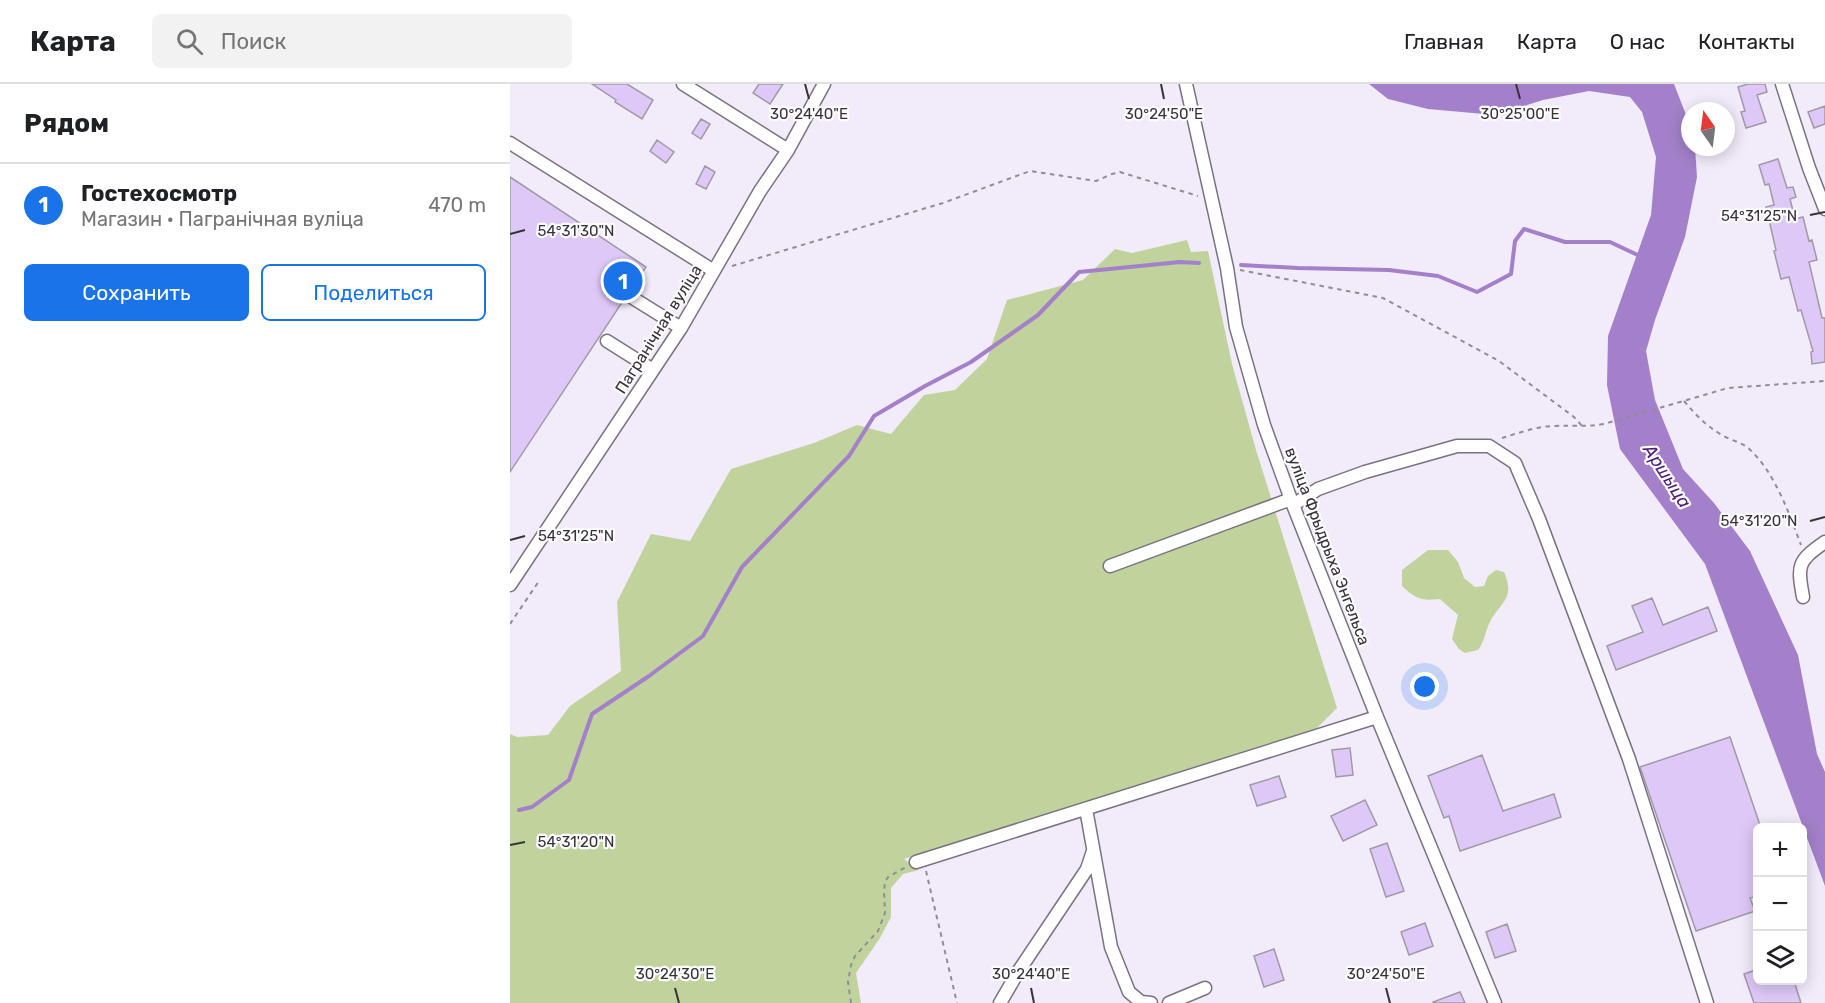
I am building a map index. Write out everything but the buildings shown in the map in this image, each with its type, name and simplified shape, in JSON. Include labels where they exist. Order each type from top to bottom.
[{"type":"street","points":[[683,84],[788,150]]},
{"type":"street","name":"Пагранічная вуліца","points":[[510,585],[681,328],[760,191],[788,150],[824,84]]},
{"type":"street","name":"вуліца Фрыдрыха Энгельса","points":[[1186,84],[1227,267],[1236,327],[1264,425],[1377,717],[1495,1003]]},
{"type":"street","points":[[1782,84],[1825,209]]},
{"type":"street","points":[[510,143],[714,271]]},
{"type":"street","points":[[628,295],[681,328]]},
{"type":"street","points":[[607,341],[653,370]]},
{"type":"street","points":[[1110,566],[1292,502],[1318,489],[1457,446],[1490,446],[1515,463],[1539,519],[1629,759],[1707,1003]]},
{"type":"street","points":[[1803,597],[1798,574],[1805,556],[1825,542]]},
{"type":"street","points":[[920,861],[1377,717]]},
{"type":"street","points":[[1086,809],[1111,947],[1130,992],[1141,1002],[1151,1003]]},
{"type":"street","points":[[1000,1003],[1087,869],[1094,849]]},
{"type":"street","points":[[1169,1003],[1205,988]]},
{"type":"path","points":[[714,271],[943,203],[1030,171],[1096,181],[1120,172],[1212,201]]},
{"type":"path","points":[[1227,267],[1383,298],[1499,361],[1574,417],[1582,427]]},
{"type":"path","points":[[1490,446],[1498,440],[1523,431],[1553,425],[1582,427],[1604,424],[1728,388],[1825,381]]},
{"type":"path","points":[[1683,400],[1702,422],[1746,447],[1766,467],[1789,513],[1805,556]]},
{"type":"path","points":[[510,624],[539,581]]},
{"type":"path","points":[[851,1003],[848,982],[851,965],[855,956],[878,931],[885,913],[885,882],[895,873],[920,861],[957,1003]]},
{"type":"green space","points":[[1187,240],[1191,252],[1208,251],[1232,364],[1256,450],[1337,708],[1317,728],[904,859],[919,870],[903,874],[891,888],[891,917],[880,938],[856,973],[861,1003],[510,1003],[510,734],[517,737],[548,735],[570,706],[621,671],[617,602],[651,534],[690,541],[731,469],[814,443],[857,425],[891,434],[924,395],[955,390],[987,359],[1007,300],[1083,280],[1115,249],[1132,253]]},
{"type":"green space","points":[[1428,550],[1448,550],[1458,562],[1464,578],[1475,587],[1484,586],[1488,576],[1496,570],[1504,572],[1508,587],[1507,596],[1491,620],[1478,650],[1465,653],[1459,649],[1452,639],[1458,615],[1440,599],[1419,598],[1402,586],[1402,570]]},
{"type":"water","name":"Аршыца","points":[[1369,84],[1674,84],[1681,102],[1681,156],[1696,156],[1697,177],[1685,237],[1646,351],[1655,400],[1683,469],[1714,503],[1750,551],[1798,655],[1817,754],[1825,772],[1825,886],[1807,838],[1807,823],[1802,823],[1705,564],[1620,449],[1607,385],[1608,336],[1651,215],[1656,157],[1642,112],[1630,97],[1589,91],[1543,100],[1495,115],[1428,109],[1388,99]]},
{"type":"waterway","points":[[1241,265],[1389,270],[1438,276],[1477,292],[1511,274],[1515,241],[1524,229],[1565,242],[1610,242],[1642,257]]},
{"type":"waterway","points":[[519,810],[532,807],[569,780],[592,714],[703,636],[742,567],[849,456],[874,416],[971,362],[1038,315],[1079,272],[1180,262],[1199,263]]},
{"type":"place","name":"Гостехосмотр","points":[[623,281]]}]
